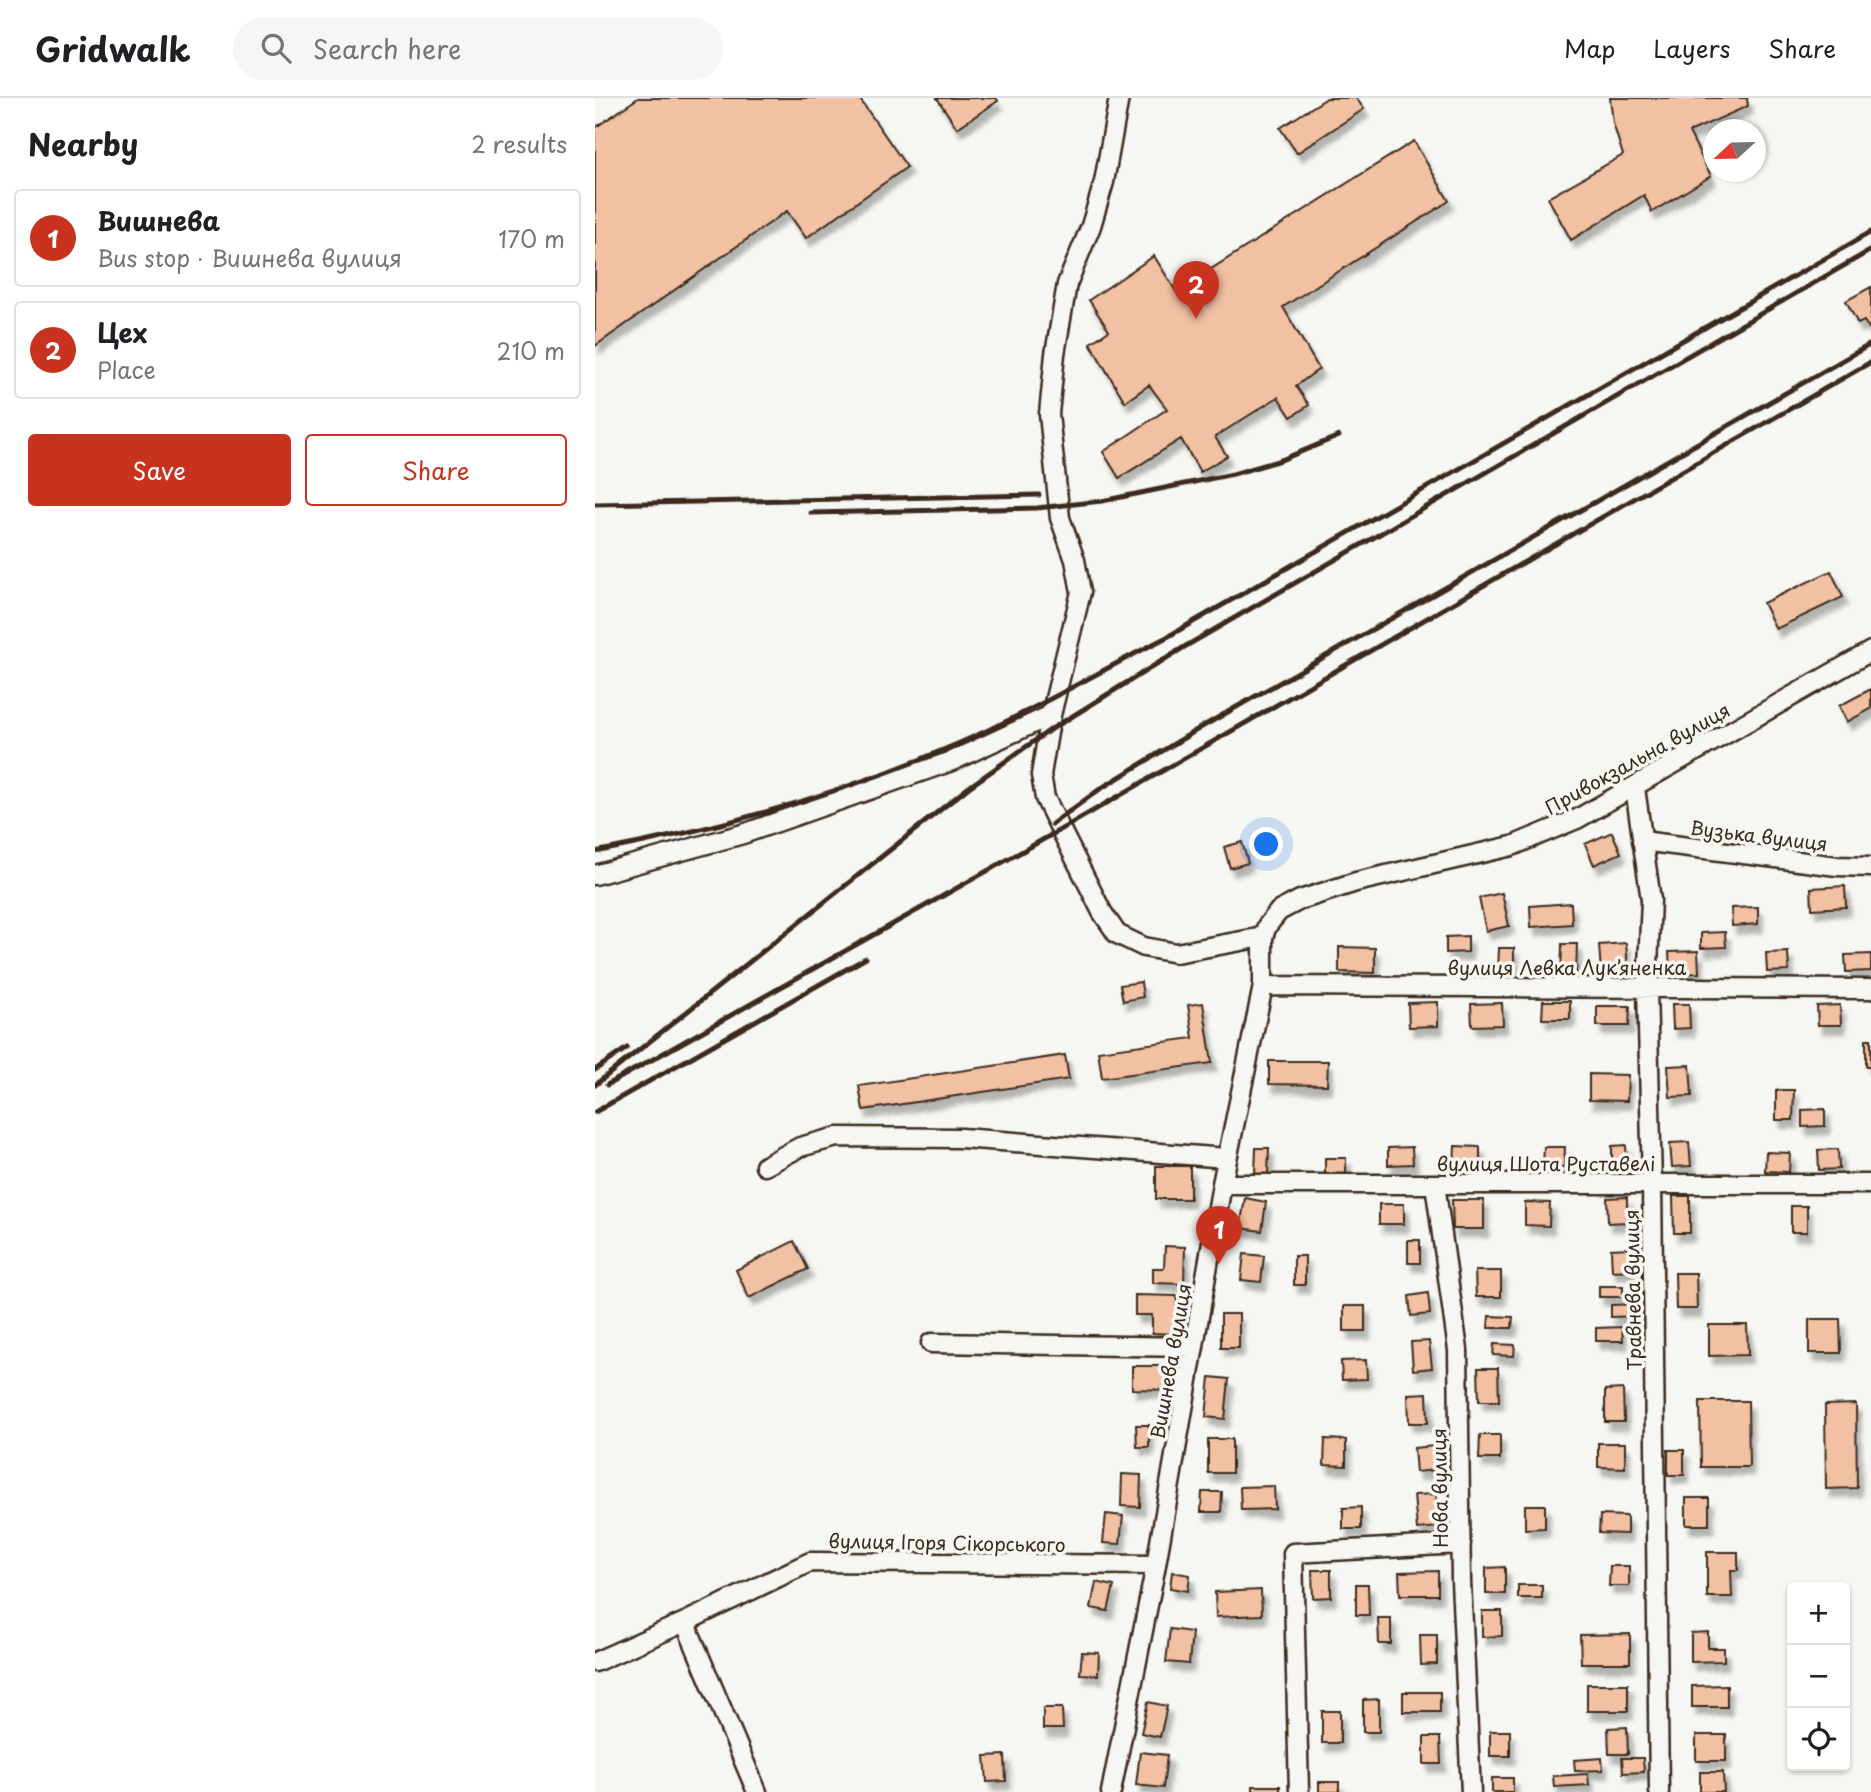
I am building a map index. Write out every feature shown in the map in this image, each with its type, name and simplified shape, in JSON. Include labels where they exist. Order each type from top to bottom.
[{"type":"street","points":[[1119,98],[1104,182],[1091,226],[1067,284],[1055,354],[1049,414],[1060,518],[1075,560],[1081,592],[1051,715],[1041,775],[1045,798],[1102,912],[1117,934],[1143,947],[1176,953],[1263,937]]},
{"type":"street","name":"Привокзальна вулиця","points":[[1263,937],[1279,911],[1300,900],[1356,881],[1512,846],[1577,819],[1871,651]]},
{"type":"street","points":[[595,875],[743,834],[952,761],[1051,715]]},
{"type":"street","name":"Травнева вулиця","points":[[1635,788],[1651,900],[1647,988],[1659,1792]]},
{"type":"street","name":"Вузька вулиця","points":[[1642,841],[1837,866],[1871,867]]},
{"type":"street","name":"Вишнева вулиця","points":[[1111,1792],[1156,1565],[1222,1184],[1263,986],[1263,937]]},
{"type":"street","name":"вулиця Левка Лукʼяненка","points":[[1263,986],[1871,989]]},
{"type":"street","points":[[765,1166],[800,1147],[837,1137],[961,1138],[1227,1158]]},
{"type":"street","name":"вулиця Шота Руставелі","points":[[1222,1184],[1871,1184]]},
{"type":"street","name":"Нова вулиця","points":[[1435,1184],[1458,1350],[1461,1544],[1471,1792]]},
{"type":"street","points":[[931,1343],[1193,1347]]},
{"type":"street","points":[[1299,1792],[1293,1553],[1461,1544]]},
{"type":"street","name":"вулиця Ігоря Сікорського","points":[[595,1661],[685,1622],[810,1562],[1156,1565]]},
{"type":"street","points":[[685,1622],[757,1792]]},
{"type":"building","points":[[638,98],[859,98],[907,167],[806,238],[787,211],[595,346],[595,128]]},
{"type":"building","points":[[937,98],[996,98],[998,101],[957,128]]},
{"type":"building","points":[[1327,98],[1356,98],[1364,109],[1297,153],[1280,128]]},
{"type":"building","points":[[1610,98],[1747,98],[1748,106],[1718,119],[1703,119],[1703,126],[1689,132],[1703,160],[1703,181],[1652,212],[1644,195],[1571,240],[1548,198],[1623,155],[1613,123]]},
{"type":"building","points":[[1414,141],[1449,201],[1283,307],[1319,369],[1296,386],[1309,405],[1291,417],[1278,397],[1215,437],[1227,456],[1200,472],[1181,439],[1119,478],[1103,452],[1167,409],[1149,385],[1125,402],[1090,343],[1109,331],[1089,300],[1154,256],[1176,291]]},
{"type":"building","points":[[1871,287],[1869,328],[1864,321],[1858,324],[1846,301]]},
{"type":"building","points":[[1831,571],[1843,597],[1776,629],[1763,603]]},
{"type":"building","points":[[1871,689],[1871,709],[1847,722],[1839,706]]},
{"type":"building","points":[[1612,832],[1621,853],[1594,865],[1585,844]]},
{"type":"building","points":[[1242,842],[1248,863],[1230,868],[1224,847]]},
{"type":"building","points":[[1845,886],[1846,907],[1812,909],[1811,888]]},
{"type":"building","points":[[1502,893],[1509,926],[1486,931],[1479,898]]},
{"type":"building","points":[[1571,903],[1572,924],[1531,927],[1530,906]]},
{"type":"building","points":[[1758,907],[1758,924],[1732,926],[1731,908]]},
{"type":"building","points":[[1725,932],[1726,947],[1701,948],[1701,933]]},
{"type":"building","points":[[1468,936],[1468,952],[1446,953],[1446,937]]},
{"type":"building","points":[[1626,943],[1628,969],[1601,972],[1599,945]]},
{"type":"building","points":[[1562,944],[1577,944],[1576,977],[1561,977]]},
{"type":"building","points":[[1339,947],[1375,948],[1375,973],[1339,972]]},
{"type":"building","points":[[1499,948],[1514,948],[1514,972],[1498,972]]},
{"type":"building","points":[[1698,951],[1699,973],[1670,974],[1669,952]]},
{"type":"building","points":[[1788,952],[1789,971],[1767,972],[1766,953]]},
{"type":"building","points":[[1871,954],[1871,971],[1846,972],[1845,955]]},
{"type":"building","points":[[1141,982],[1143,997],[1123,1001],[1120,985]]},
{"type":"building","points":[[1543,1001],[1570,1001],[1570,1019],[1542,1019]]},
{"type":"building","points":[[1438,1002],[1438,1026],[1409,1027],[1408,1003]]},
{"type":"building","points":[[1203,1003],[1212,1063],[1102,1078],[1098,1051],[1193,1038],[1188,1005]]},
{"type":"building","points":[[1502,1003],[1503,1025],[1472,1026],[1471,1004]]},
{"type":"building","points":[[1672,1004],[1689,1004],[1690,1028],[1673,1029]]},
{"type":"building","points":[[1840,1005],[1841,1025],[1818,1025],[1817,1006]]},
{"type":"building","points":[[1597,1006],[1630,1006],[1629,1026],[1597,1026]]},
{"type":"building","points":[[1866,1039],[1871,1039],[1871,1066],[1866,1066]]},
{"type":"building","points":[[1065,1055],[1069,1079],[863,1110],[859,1086]]},
{"type":"building","points":[[1269,1061],[1328,1061],[1327,1085],[1269,1084]]},
{"type":"building","points":[[1690,1065],[1692,1096],[1670,1097],[1668,1066]]},
{"type":"building","points":[[1589,1074],[1628,1075],[1627,1101],[1589,1100]]},
{"type":"building","points":[[1776,1090],[1794,1090],[1793,1120],[1776,1120]]},
{"type":"building","points":[[1825,1109],[1825,1126],[1802,1127],[1802,1110]]},
{"type":"building","points":[[1689,1142],[1691,1166],[1672,1167],[1670,1143]]},
{"type":"building","points":[[1626,1145],[1627,1167],[1612,1167],[1612,1146]]},
{"type":"building","points":[[1455,1146],[1480,1147],[1480,1167],[1454,1166]]},
{"type":"building","points":[[1412,1147],[1413,1164],[1388,1165],[1388,1148]]},
{"type":"building","points":[[1544,1147],[1565,1147],[1564,1167],[1543,1166]]},
{"type":"building","points":[[1256,1148],[1269,1148],[1268,1175],[1255,1174]]},
{"type":"building","points":[[1838,1149],[1839,1169],[1819,1170],[1818,1150]]},
{"type":"building","points":[[1766,1152],[1790,1153],[1789,1172],[1765,1171]]},
{"type":"building","points":[[1325,1158],[1346,1158],[1346,1174],[1325,1174]]},
{"type":"building","points":[[1156,1166],[1190,1166],[1190,1199],[1156,1199]]},
{"type":"building","points":[[1673,1196],[1690,1196],[1690,1233],[1674,1233]]},
{"type":"building","points":[[1627,1197],[1627,1222],[1608,1223],[1607,1198]]},
{"type":"building","points":[[1245,1198],[1266,1202],[1262,1231],[1240,1228]]},
{"type":"building","points":[[1452,1200],[1484,1200],[1484,1229],[1453,1229]]},
{"type":"building","points":[[1525,1202],[1550,1203],[1549,1226],[1525,1225]]},
{"type":"building","points":[[1379,1204],[1404,1204],[1404,1224],[1379,1224]]},
{"type":"building","points":[[1791,1206],[1807,1206],[1807,1232],[1791,1232]]},
{"type":"building","points":[[1408,1240],[1420,1240],[1420,1263],[1408,1263]]},
{"type":"building","points":[[794,1241],[808,1269],[749,1298],[736,1270]]},
{"type":"building","points":[[1165,1246],[1185,1247],[1184,1284],[1153,1283],[1153,1268],[1164,1268]]},
{"type":"building","points":[[1629,1248],[1631,1270],[1612,1271],[1611,1249]]},
{"type":"building","points":[[1244,1254],[1264,1256],[1261,1282],[1241,1280]]},
{"type":"building","points":[[1294,1256],[1305,1256],[1305,1285],[1294,1285]]},
{"type":"building","points":[[1475,1271],[1501,1271],[1501,1297],[1476,1297]]},
{"type":"building","points":[[1675,1273],[1696,1273],[1697,1309],[1676,1309]]},
{"type":"building","points":[[1599,1286],[1623,1286],[1623,1297],[1599,1297]]},
{"type":"building","points":[[1428,1293],[1430,1314],[1411,1316],[1409,1296]]},
{"type":"building","points":[[1135,1295],[1177,1296],[1176,1334],[1152,1333],[1152,1315],[1135,1315]]},
{"type":"building","points":[[1638,1304],[1638,1316],[1611,1317],[1611,1305]]},
{"type":"building","points":[[1344,1306],[1365,1306],[1365,1331],[1344,1331]]},
{"type":"building","points":[[1221,1314],[1239,1314],[1239,1348],[1221,1348]]},
{"type":"building","points":[[1489,1316],[1513,1317],[1512,1328],[1488,1328]]},
{"type":"building","points":[[1809,1319],[1840,1319],[1841,1353],[1809,1353]]},
{"type":"building","points":[[1709,1325],[1747,1325],[1748,1355],[1709,1356]]},
{"type":"building","points":[[1622,1327],[1623,1341],[1596,1341],[1596,1328]]},
{"type":"building","points":[[1429,1341],[1432,1368],[1413,1370],[1411,1342]]},
{"type":"building","points":[[1494,1344],[1515,1345],[1514,1356],[1493,1355]]},
{"type":"building","points":[[1366,1360],[1367,1379],[1342,1380],[1341,1361]]},
{"type":"building","points":[[1132,1366],[1170,1366],[1170,1390],[1132,1389]]},
{"type":"building","points":[[1478,1368],[1498,1368],[1499,1401],[1479,1401]]},
{"type":"building","points":[[1210,1377],[1229,1379],[1225,1419],[1206,1417]]},
{"type":"building","points":[[1623,1389],[1624,1422],[1605,1422],[1605,1390]]},
{"type":"building","points":[[1427,1393],[1428,1423],[1409,1423],[1408,1394]]},
{"type":"building","points":[[1700,1401],[1748,1401],[1749,1467],[1701,1467]]},
{"type":"building","points":[[1856,1404],[1857,1488],[1826,1489],[1825,1405]]},
{"type":"building","points":[[1136,1425],[1149,1425],[1149,1447],[1137,1447]]},
{"type":"building","points":[[1480,1435],[1500,1435],[1500,1459],[1479,1459]]},
{"type":"building","points":[[1208,1439],[1232,1439],[1232,1473],[1208,1473]]},
{"type":"building","points":[[1325,1439],[1346,1440],[1346,1466],[1324,1465]]},
{"type":"building","points":[[1598,1443],[1625,1443],[1625,1468],[1598,1467]]},
{"type":"building","points":[[1434,1446],[1436,1470],[1416,1472],[1414,1448]]},
{"type":"building","points":[[1668,1450],[1684,1450],[1684,1475],[1668,1475]]},
{"type":"building","points":[[1122,1474],[1141,1475],[1140,1507],[1121,1506]]},
{"type":"building","points":[[1274,1486],[1275,1509],[1241,1510],[1240,1487]]},
{"type":"building","points":[[1202,1492],[1222,1492],[1221,1512],[1201,1512]]},
{"type":"building","points":[[1436,1494],[1439,1527],[1417,1529],[1414,1495]]},
{"type":"building","points":[[1686,1498],[1709,1498],[1709,1525],[1686,1525]]},
{"type":"building","points":[[1525,1505],[1545,1505],[1545,1528],[1525,1529]]},
{"type":"building","points":[[1361,1507],[1361,1529],[1343,1529],[1343,1508]]},
{"type":"building","points":[[1106,1514],[1123,1516],[1120,1544],[1103,1543]]},
{"type":"building","points":[[1600,1515],[1627,1516],[1627,1534],[1599,1533]]},
{"type":"building","points":[[1707,1552],[1738,1552],[1738,1570],[1731,1570],[1732,1597],[1707,1597]]},
{"type":"building","points":[[1610,1566],[1629,1566],[1629,1586],[1609,1586]]},
{"type":"building","points":[[1505,1567],[1505,1594],[1486,1594],[1486,1568]]},
{"type":"building","points":[[1312,1570],[1331,1570],[1331,1597],[1313,1598]]},
{"type":"building","points":[[1438,1571],[1438,1595],[1400,1595],[1399,1572]]},
{"type":"building","points":[[1172,1572],[1190,1575],[1188,1591],[1170,1588]]},
{"type":"building","points":[[1096,1582],[1114,1586],[1108,1611],[1091,1608]]},
{"type":"building","points":[[1356,1584],[1368,1584],[1369,1615],[1356,1615]]},
{"type":"building","points":[[1518,1585],[1542,1585],[1542,1598],[1518,1598]]},
{"type":"building","points":[[1261,1590],[1262,1615],[1216,1617],[1215,1592]]},
{"type":"building","points":[[1482,1611],[1502,1611],[1502,1636],[1482,1637]]},
{"type":"building","points":[[1378,1618],[1391,1618],[1391,1644],[1379,1644]]},
{"type":"building","points":[[1170,1629],[1192,1632],[1189,1664],[1166,1662]]},
{"type":"building","points":[[1708,1632],[1708,1648],[1724,1648],[1724,1661],[1691,1662],[1691,1633]]},
{"type":"building","points":[[1630,1634],[1630,1663],[1581,1663],[1580,1635]]},
{"type":"building","points":[[1420,1635],[1437,1635],[1437,1664],[1421,1665]]},
{"type":"building","points":[[1082,1652],[1099,1653],[1098,1675],[1080,1674]]},
{"type":"building","points":[[1587,1684],[1628,1684],[1628,1711],[1587,1711]]},
{"type":"building","points":[[1727,1685],[1727,1707],[1692,1707],[1692,1686]]},
{"type":"building","points":[[1403,1692],[1440,1692],[1440,1712],[1403,1712]]},
{"type":"building","points":[[1379,1699],[1379,1732],[1363,1732],[1363,1700]]},
{"type":"building","points":[[1148,1702],[1167,1706],[1160,1737],[1141,1733]]},
{"type":"building","points":[[1043,1708],[1062,1708],[1063,1729],[1043,1729]]},
{"type":"building","points":[[1322,1711],[1340,1711],[1340,1743],[1322,1743]]},
{"type":"building","points":[[1627,1727],[1628,1754],[1609,1754],[1608,1728]]},
{"type":"building","points":[[1490,1731],[1510,1731],[1510,1756],[1490,1756]]},
{"type":"building","points":[[1696,1735],[1726,1735],[1726,1761],[1696,1761]]},
{"type":"building","points":[[1424,1737],[1440,1737],[1441,1764],[1424,1764]]},
{"type":"building","points":[[1140,1752],[1167,1755],[1163,1788],[1136,1785]]},
{"type":"building","points":[[1005,1755],[1006,1781],[987,1782],[985,1756]]},
{"type":"building","points":[[1602,1758],[1603,1770],[1575,1771],[1574,1760]]},
{"type":"building","points":[[1622,1758],[1643,1758],[1644,1772],[1623,1773]]},
{"type":"building","points":[[1700,1772],[1723,1772],[1724,1792],[1700,1792]]},
{"type":"building","points":[[1588,1774],[1589,1785],[1554,1787],[1553,1776]]},
{"type":"building","points":[[1492,1778],[1513,1778],[1513,1792],[1492,1792]]},
{"type":"building","points":[[1319,1782],[1339,1782],[1339,1792],[1319,1792]]},
{"type":"building","points":[[1253,1786],[1280,1786],[1280,1792],[1253,1792]]},
{"type":"railway","points":[[595,852],[687,833],[823,795],[911,763],[1009,720],[1167,637],[1871,232]]},
{"type":"railway","points":[[595,1085],[969,787],[1050,730],[1186,646],[1871,250]]},
{"type":"railway","points":[[1052,824],[1100,789],[1200,728],[1871,344]]},
{"type":"railway","points":[[607,1085],[1060,830],[1871,362]]},
{"type":"railway","points":[[811,513],[1037,508],[1102,501],[1233,474],[1281,460],[1339,436]]},
{"type":"railway","points":[[595,504],[1039,495]]},
{"type":"railway","points":[[595,1112],[866,958]]},
{"type":"railway","points":[[595,1070],[627,1048]]},
{"type":"place","name":"Цех","points":[[1196,319]]},
{"type":"place","name":"Вишнева","points":[[1219,1264]]}]
